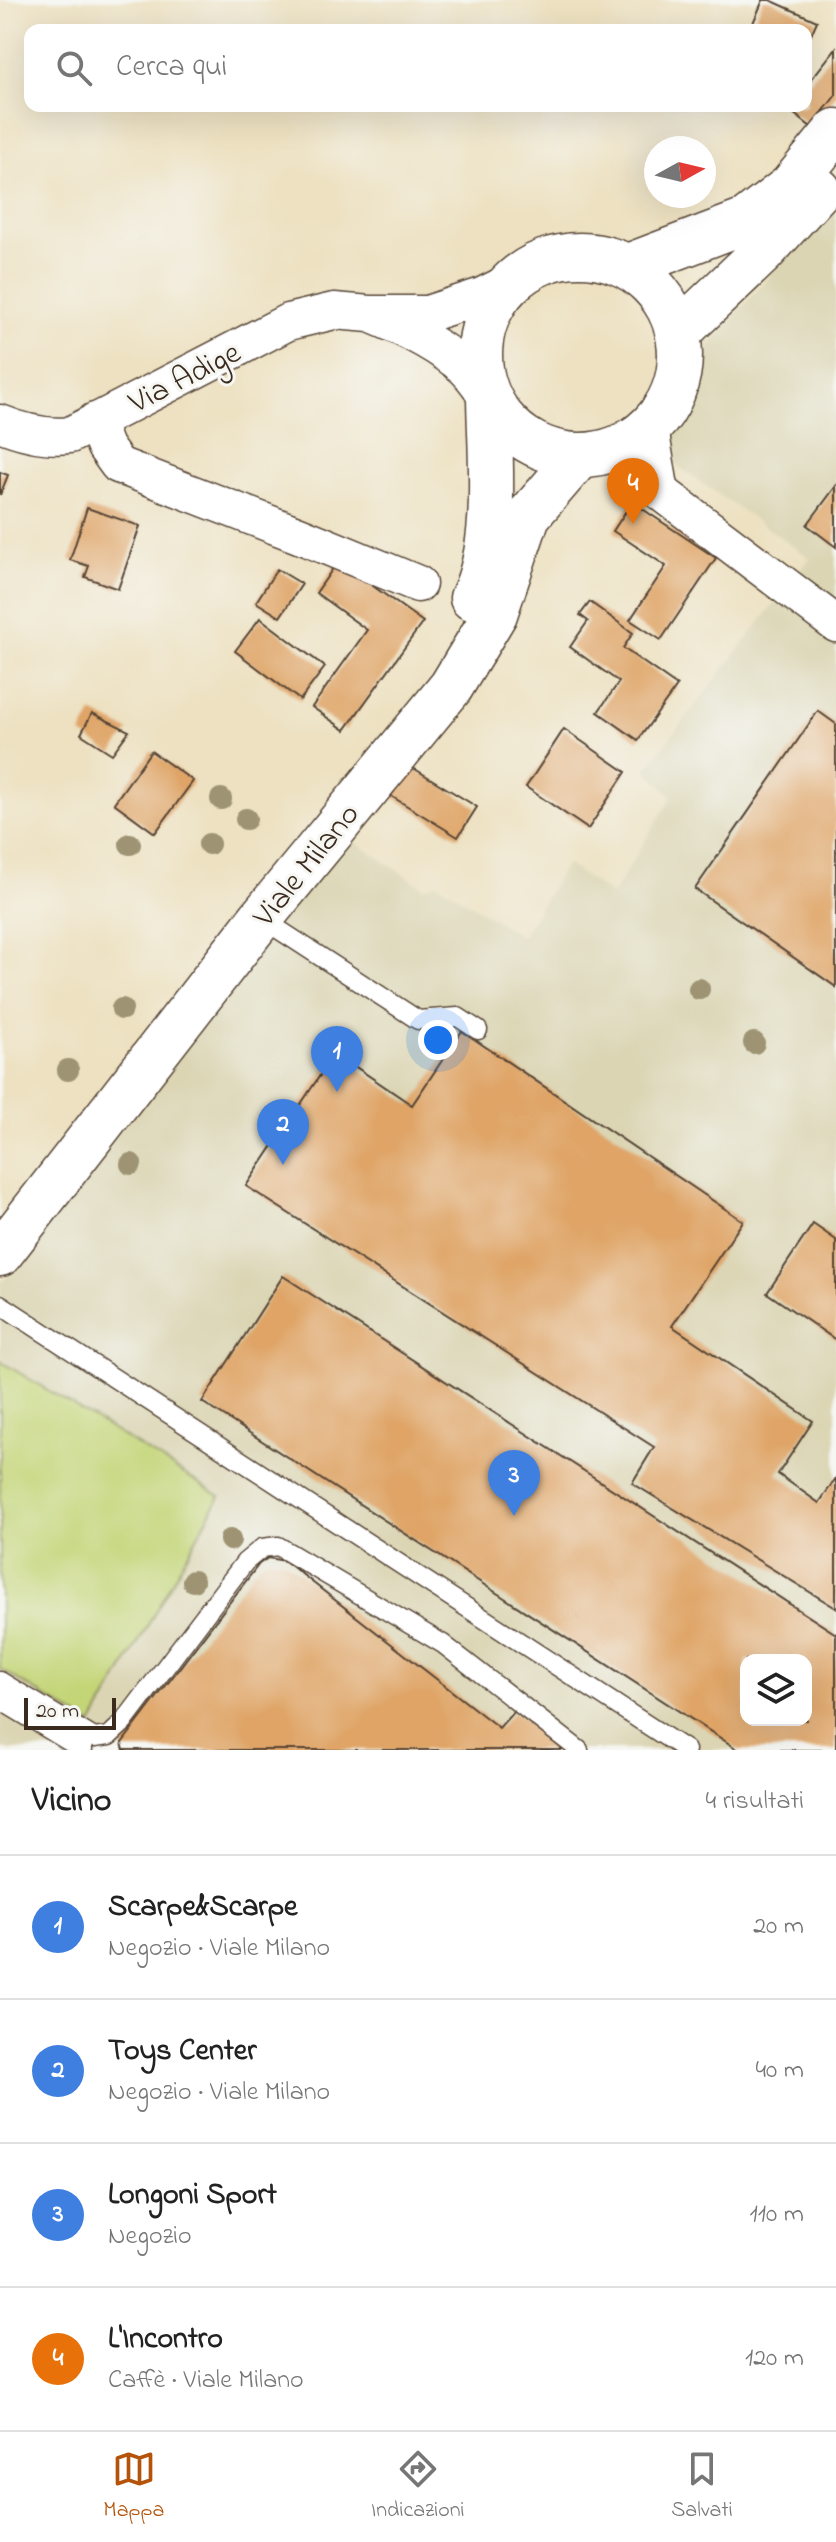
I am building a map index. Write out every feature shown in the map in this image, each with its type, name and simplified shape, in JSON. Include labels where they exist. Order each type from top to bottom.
[{"type":"main road","points":[[628,266],[746,221],[791,186],[836,131]]},
{"type":"main road","points":[[678,333],[763,252],[836,171]]},
{"type":"main road","points":[[0,1215],[446,653],[480,582],[491,517],[489,398],[480,368],[481,336],[491,307],[510,282],[536,264],[567,255],[598,256],[628,266],[651,283],[668,306],[678,333],[680,367],[670,400],[637,436],[578,458],[524,440],[489,398]]},
{"type":"main road","name":"Viale Milano","points":[[0,1254],[261,918],[451,687],[495,614],[528,516],[578,458]]},
{"type":"street","name":"Via Adige","points":[[0,423],[55,437],[70,435],[288,322],[334,311],[427,314],[482,296],[510,282]]},
{"type":"street","name":"Via Adige","points":[[370,314],[399,326],[464,367],[489,398]]},
{"type":"street","points":[[95,421],[105,447],[118,465],[418,584]]},
{"type":"street","points":[[637,436],[661,492],[836,624]]},
{"type":"lane","points":[[261,918],[418,1020],[458,1017],[478,1030]]},
{"type":"lane","points":[[0,1304],[686,1750]]},
{"type":"lane","points":[[0,1681],[94,1738],[109,1736],[123,1723],[245,1562],[262,1548],[278,1546],[443,1644],[579,1750]]},
{"type":"lane","points":[[0,1700],[83,1750]]},
{"type":"shaded area","points":[[836,199],[836,1750],[0,1750],[0,1285],[343,840],[355,842],[424,888],[437,883],[522,937],[566,864],[612,895],[672,797],[646,769],[810,558],[659,453],[671,389]]},
{"type":"green space","points":[[0,1361],[220,1496],[92,1725],[0,1669]]},
{"type":"building","points":[[763,0],[770,0],[817,21],[812,32],[812,24],[753,24]]},
{"type":"building","points":[[836,48],[836,95],[811,127],[792,112],[812,112],[812,78]]},
{"type":"building","points":[[0,472],[8,475],[0,495]]},
{"type":"building","points":[[836,486],[836,547],[807,525]]},
{"type":"building","points":[[632,502],[716,558],[661,640],[630,620],[666,566],[613,531]]},
{"type":"building","points":[[87,508],[140,526],[118,589],[85,577],[89,566],[70,560]]},
{"type":"building","points":[[338,561],[423,622],[345,730],[312,707],[367,630],[316,593]]},
{"type":"building","points":[[277,569],[302,584],[280,617],[256,602]]},
{"type":"building","points":[[590,602],[633,633],[623,648],[677,686],[638,740],[598,712],[619,682],[570,647],[588,621],[580,615]]},
{"type":"building","points":[[260,618],[325,667],[300,700],[235,651]]},
{"type":"building","points":[[818,711],[836,724],[836,987],[695,889]]},
{"type":"building","points":[[92,713],[129,731],[112,754],[81,734]]},
{"type":"building","points":[[564,729],[626,772],[588,829],[526,787]]},
{"type":"building","points":[[151,751],[193,781],[155,833],[114,803]]},
{"type":"building","points":[[410,766],[477,807],[458,837],[391,796]]},
{"type":"building","points":[[462,1031],[743,1221],[672,1326],[813,1421],[778,1474],[819,1503],[836,1478],[836,1608],[632,1483],[654,1447],[246,1186],[335,1053],[412,1105]]},
{"type":"building","points":[[813,1224],[836,1240],[836,1340],[767,1293]]},
{"type":"building","points":[[283,1276],[836,1634],[836,1750],[739,1750],[202,1402]]},
{"type":"building","points":[[268,1558],[285,1561],[499,1728],[514,1711],[564,1750],[124,1750],[122,1743],[259,1564]]},
{"type":"place","name":"L'Incontro","points":[[633,524]]},
{"type":"place","name":"Scarpe&Scarpe","points":[[337,1092]]},
{"type":"place","name":"Toys Center","points":[[283,1165]]},
{"type":"place","name":"Longoni Sport","points":[[514,1516]]}]
